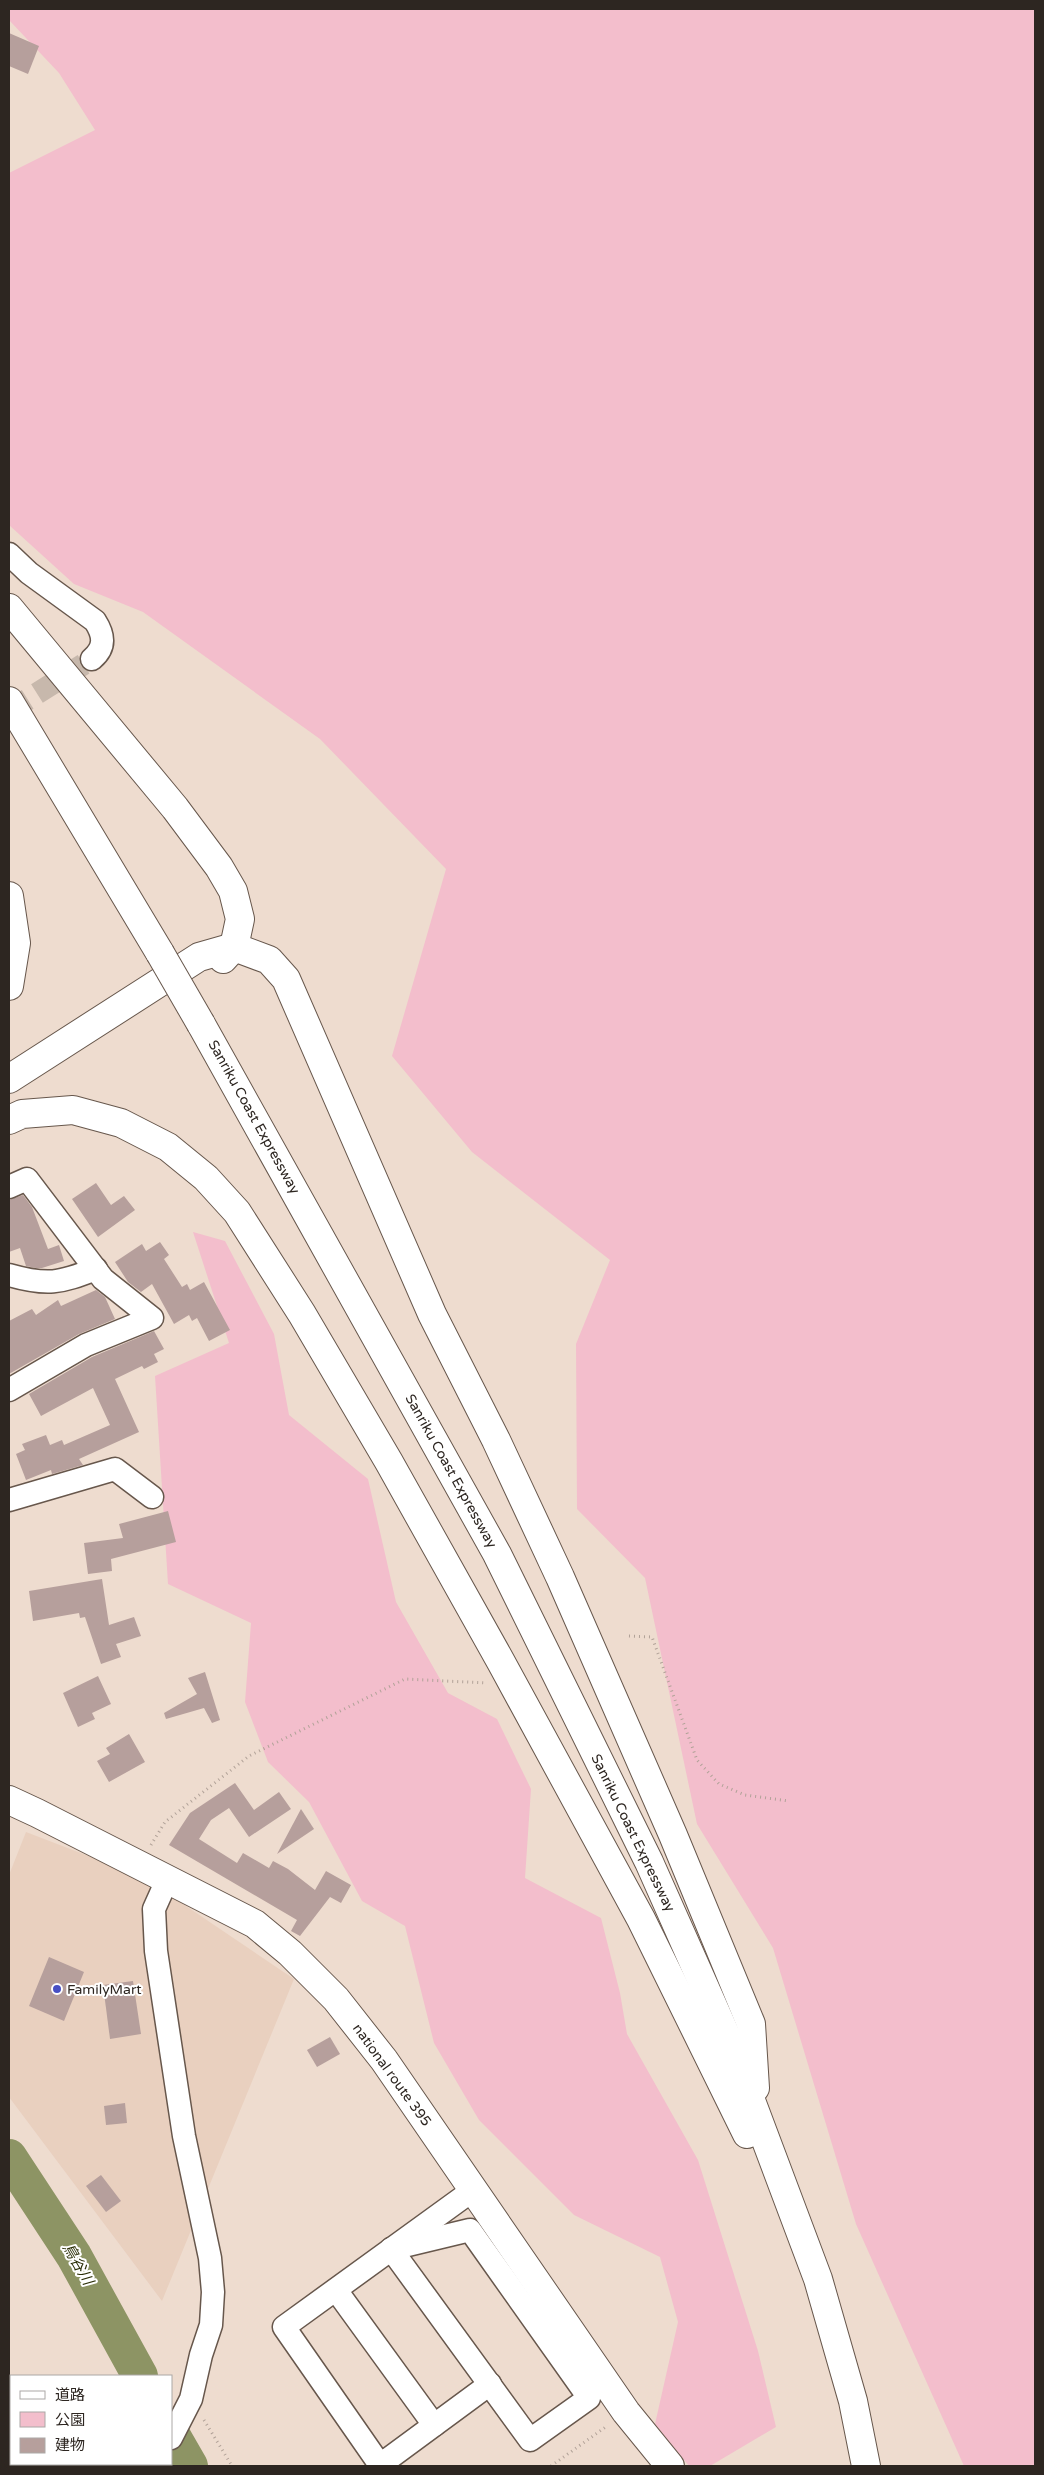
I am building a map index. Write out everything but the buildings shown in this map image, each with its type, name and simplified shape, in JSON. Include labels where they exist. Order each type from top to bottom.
[{"type":"highway","points":[[9,608],[175,808],[219,867],[233,891],[240,919],[234,947],[213,970],[9,1102]]},
{"type":"highway","name":"Sanriku Coast Expressway","points":[[9,700],[201,1024],[497,1554],[649,1862],[729,2042],[822,2288],[853,2401],[866,2466]]},
{"type":"highway","points":[[9,896],[16,943],[9,986]]},
{"type":"highway","points":[[9,1079],[199,957],[234,947],[269,960],[286,979],[432,1314],[496,1440],[560,1577],[673,1835],[751,2024],[758,2118]]},
{"type":"highway","points":[[9,1120],[22,1114],[72,1110],[121,1123],[168,1147],[206,1178],[237,1212],[302,1314],[389,1462],[641,1919],[822,2288]]},
{"type":"highway","name":"national route 395","points":[[9,1800],[255,1924],[290,1953],[336,1999],[384,2060],[626,2412],[670,2466]]},
{"type":"street","points":[[9,554],[29,573],[95,621],[102,632],[103,642],[99,652],[92,659]]},
{"type":"street","points":[[9,1187],[27,1179],[103,1279],[152,1318],[86,1346],[9,1390]]},
{"type":"street","points":[[9,1275],[32,1282],[62,1282],[96,1269]]},
{"type":"street","points":[[9,1500],[115,1468],[152,1497]]},
{"type":"street","points":[[167,1880],[154,1909],[156,1951],[184,2136],[210,2258],[213,2292],[211,2325],[201,2354],[191,2399],[172,2436]]},
{"type":"street","points":[[474,2190],[284,2327],[380,2465],[490,2384]]},
{"type":"street","points":[[470,2230],[589,2398],[530,2440],[391,2250],[470,2230]]},
{"type":"street","points":[[336,2290],[434,2425]]},
{"type":"path","points":[[629,1636],[652,1637],[697,1760],[719,1784],[745,1795],[789,1801]]},
{"type":"path","points":[[138,1865],[165,1822],[249,1756],[405,1679],[491,1683]]},
{"type":"path","points":[[191,2399],[232,2466]]},
{"type":"path","points":[[551,2466],[626,2412]]},
{"type":"shaded area","points":[[26,1832],[143,1877],[294,1979],[162,2301],[9,2097],[9,1875]]},
{"type":"green space","points":[[9,9],[1035,9],[1035,2466],[964,2466],[856,2224],[773,1948],[697,1824],[645,1578],[577,1509],[576,1344],[610,1260],[472,1152],[392,1056],[446,869],[320,739],[143,612],[74,584],[9,525],[9,173],[95,130],[59,73],[9,20]]},
{"type":"green space","points":[[193,1232],[225,1241],[274,1334],[289,1415],[368,1479],[396,1602],[448,1693],[497,1719],[531,1789],[525,1878],[601,1918],[620,1993],[627,2034],[698,2160],[758,2351],[776,2427],[710,2466],[689,2466],[655,2424],[678,2322],[660,2257],[574,2215],[479,2120],[434,2043],[405,1926],[362,1901],[309,1802],[268,1762],[245,1702],[251,1623],[168,1584],[155,1376],[229,1343]]},
{"type":"waterway","name":"鳥谷川","points":[[9,2157],[74,2256],[139,2375]]},
{"type":"waterway","name":"鳥谷川","points":[[172,2435],[190,2466]]},
{"type":"tunnel","points":[[9,711],[92,659]]},
{"type":"place","name":"FamilyMart","points":[[57,1989]]}]
